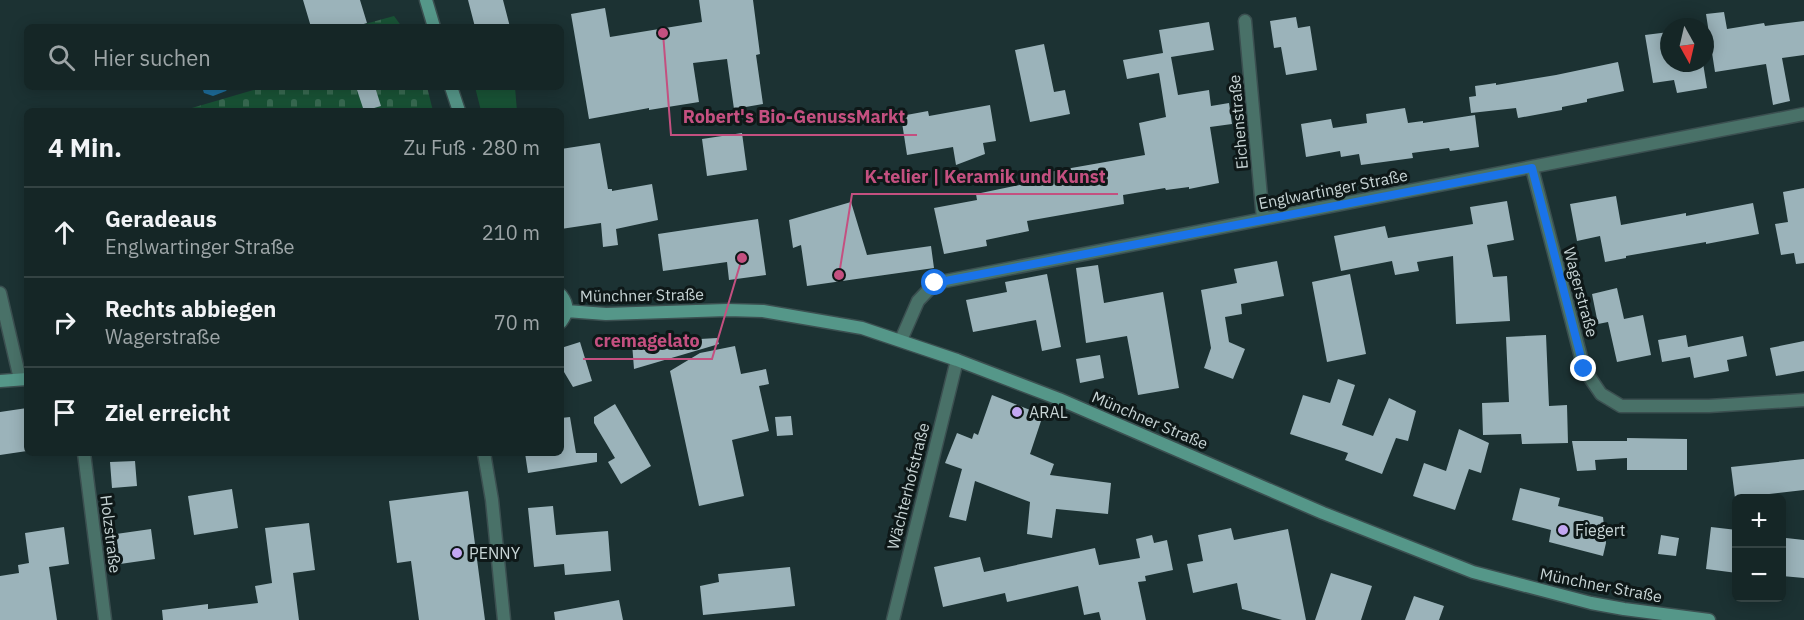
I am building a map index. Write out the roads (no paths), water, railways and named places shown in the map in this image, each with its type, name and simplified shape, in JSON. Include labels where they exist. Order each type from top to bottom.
[{"type":"street","points":[[426,0],[433,24]]},
{"type":"street","name":"Eichenstraße","points":[[1245,21],[1263,219]]},
{"type":"street","points":[[452,90],[458,108]]},
{"type":"street","name":"Englwartinger Straße","points":[[901,340],[918,301],[935,283],[1804,114]]},
{"type":"street","name":"Wagerstraße","points":[[1532,168],[1584,369],[1601,394],[1621,406],[1709,406],[1804,400]]},
{"type":"street","points":[[0,293],[24,379],[0,381]]},
{"type":"street","points":[[564,300],[564,317]]},
{"type":"street","name":"Münchner Straße","points":[[564,317],[727,310],[763,311],[862,328],[957,360],[1059,399],[1323,513],[1473,572],[1591,603],[1670,617],[1709,620]]},
{"type":"street","name":"Wächterhofstraße","points":[[893,620],[957,360]]},
{"type":"street","name":"Holzstraße","points":[[84,456],[105,620]]},
{"type":"street","points":[[485,456],[492,500],[504,620]]},
{"type":"water","points":[[203,90],[227,90],[213,96],[204,93]]},
{"type":"place","name":"Robert's Bio-GenussMarkt","points":[[663,33]]},
{"type":"place","name":"cremagelato","points":[[742,258]]},
{"type":"place","name":"K-telier | Keramik und Kunst","points":[[839,275]]},
{"type":"place","name":"ARAL","points":[[1017,412]]},
{"type":"place","name":"Fiegert","points":[[1563,530]]},
{"type":"place","name":"PENNY","points":[[457,553]]}]
